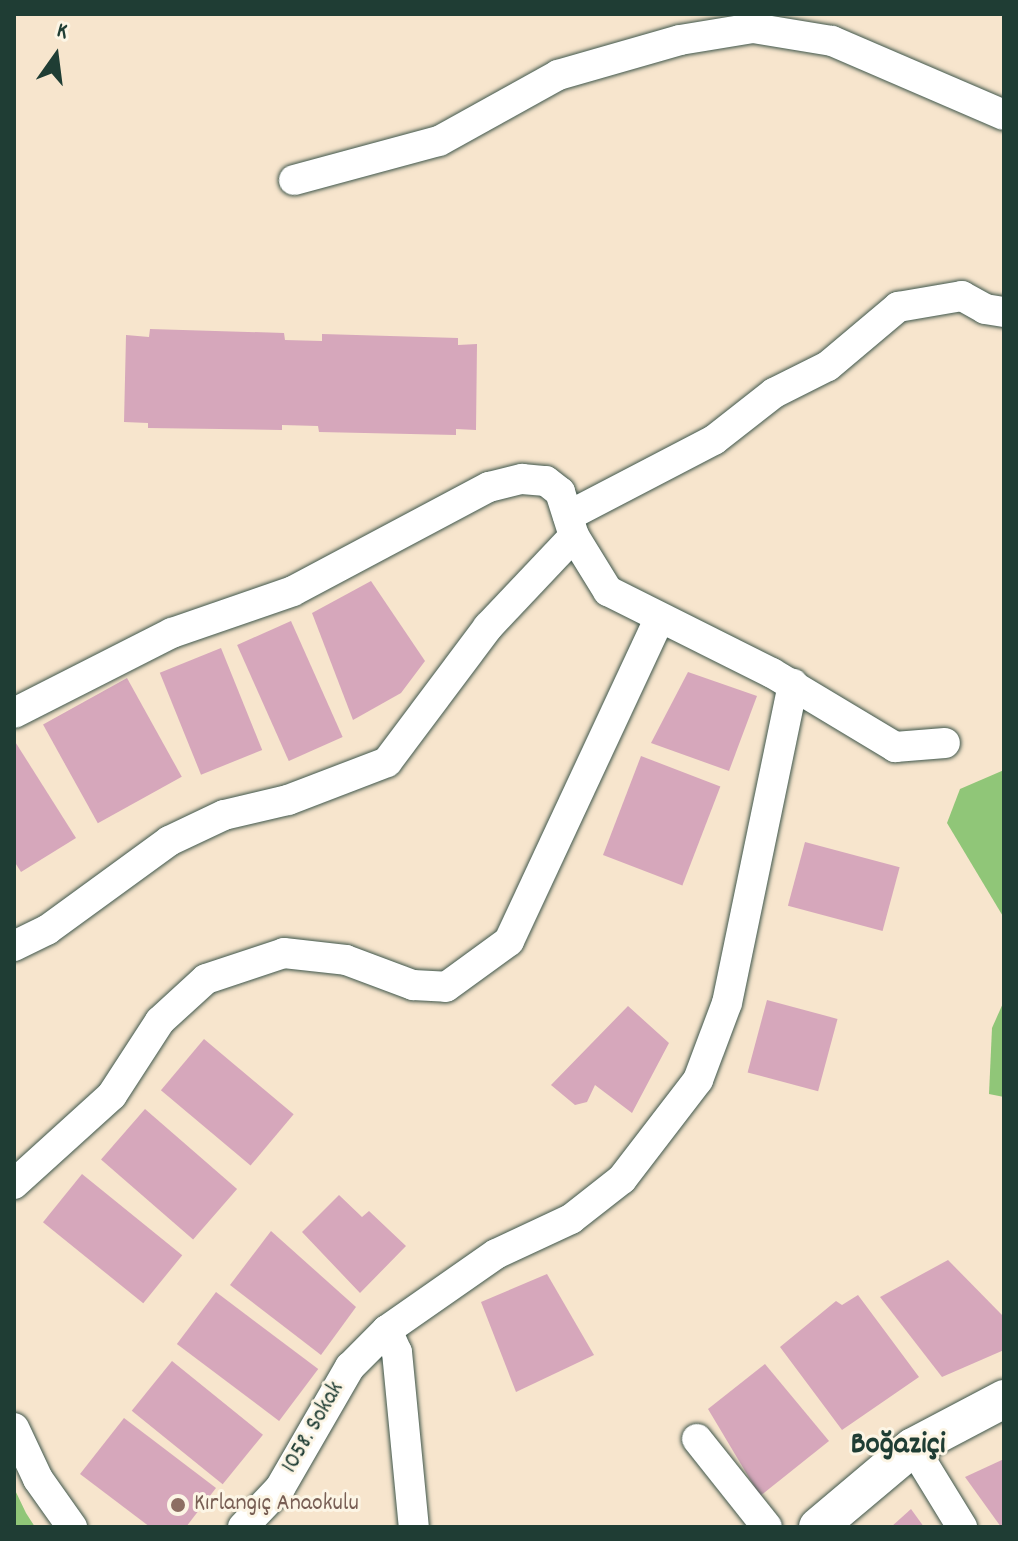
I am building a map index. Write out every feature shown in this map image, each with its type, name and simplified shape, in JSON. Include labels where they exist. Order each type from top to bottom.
[{"type":"main road","points":[[818,1527],[913,1447],[1004,1399]]},
{"type":"street","points":[[294,180],[439,141],[558,75],[680,40],[753,28],[832,41],[1004,115]]},
{"type":"street","points":[[14,946],[47,930],[169,841],[224,815],[288,800],[387,762],[488,627],[571,526],[714,440],[774,393],[828,366],[898,307],[962,296],[985,309],[1004,312]]},
{"type":"street","points":[[14,713],[172,633],[293,591],[489,487],[522,479],[546,481],[560,492],[571,526],[608,591],[659,620],[793,684],[895,747],[945,743]]},
{"type":"street","points":[[14,1184],[112,1095],[160,1021],[206,979],[284,953],[346,960],[413,985],[446,987],[509,941],[659,620]]},
{"type":"street","name":"1058. Sokak","points":[[243,1527],[280,1488],[350,1367],[387,1330],[496,1254],[571,1219],[622,1179],[698,1080],[727,1003],[793,684]]},
{"type":"street","points":[[387,1330],[397,1352],[414,1527]]},
{"type":"street","points":[[14,1428],[38,1479],[72,1527]]},
{"type":"street","points":[[697,1439],[767,1527]]},
{"type":"street","points":[[913,1447],[962,1527]]},
{"type":"green space","points":[[1004,770],[1004,918],[947,823],[960,789]]},
{"type":"green space","points":[[1004,1001],[1004,1097],[989,1094],[992,1028]]},
{"type":"green space","points":[[14,1488],[26,1513],[35,1527],[14,1527]]},
{"type":"building","points":[[150,329],[284,333],[285,340],[322,341],[322,334],[458,338],[458,345],[477,344],[476,430],[456,429],[456,435],[319,432],[318,426],[282,425],[282,430],[148,428],[148,423],[124,422],[126,335],[149,337]]},
{"type":"building","points":[[371,581],[425,661],[401,693],[353,720],[312,613]]},
{"type":"building","points":[[291,621],[343,737],[289,761],[237,645]]},
{"type":"building","points":[[221,648],[262,750],[201,775],[160,673]]},
{"type":"building","points":[[688,672],[757,696],[729,771],[651,743]]},
{"type":"building","points":[[127,678],[182,777],[98,823],[43,725]]},
{"type":"building","points":[[14,740],[76,838],[21,872],[14,861]]},
{"type":"building","points":[[641,756],[720,786],[682,885],[603,855]]},
{"type":"building","points":[[805,842],[900,867],[883,931],[788,906]]},
{"type":"building","points":[[767,1000],[838,1019],[818,1091],[748,1072]]},
{"type":"building","points":[[628,1006],[669,1043],[632,1113],[595,1085],[587,1102],[575,1105],[551,1085]]},
{"type":"building","points":[[204,1039],[294,1114],[251,1166],[161,1090]]},
{"type":"building","points":[[145,1109],[237,1189],[193,1240],[101,1160]]},
{"type":"building","points":[[82,1174],[182,1255],[143,1303],[43,1222]]},
{"type":"building","points":[[339,1195],[362,1217],[369,1211],[406,1246],[360,1293],[302,1232]]},
{"type":"building","points":[[271,1231],[356,1307],[321,1355],[230,1285]]},
{"type":"building","points":[[948,1260],[1004,1317],[1004,1350],[942,1377],[880,1297]]},
{"type":"building","points":[[547,1274],[594,1355],[516,1392],[481,1302]]},
{"type":"building","points":[[216,1292],[318,1369],[279,1421],[177,1344]]},
{"type":"building","points":[[858,1295],[919,1377],[842,1430],[780,1347],[836,1301],[842,1305]]},
{"type":"building","points":[[172,1361],[263,1435],[223,1484],[132,1411]]},
{"type":"building","points":[[765,1364],[829,1441],[760,1496],[708,1409]]},
{"type":"building","points":[[124,1418],[216,1488],[186,1527],[150,1527],[80,1474]]},
{"type":"building","points":[[1004,1459],[1004,1527],[1001,1527],[965,1477]]},
{"type":"building","points":[[911,1509],[924,1527],[891,1527]]},
{"type":"place","name":"Kırlangıç Anaokulu","points":[[178,1505]]},
{"type":"district","name":"Boğaziçi","points":[[898,1446]]}]
